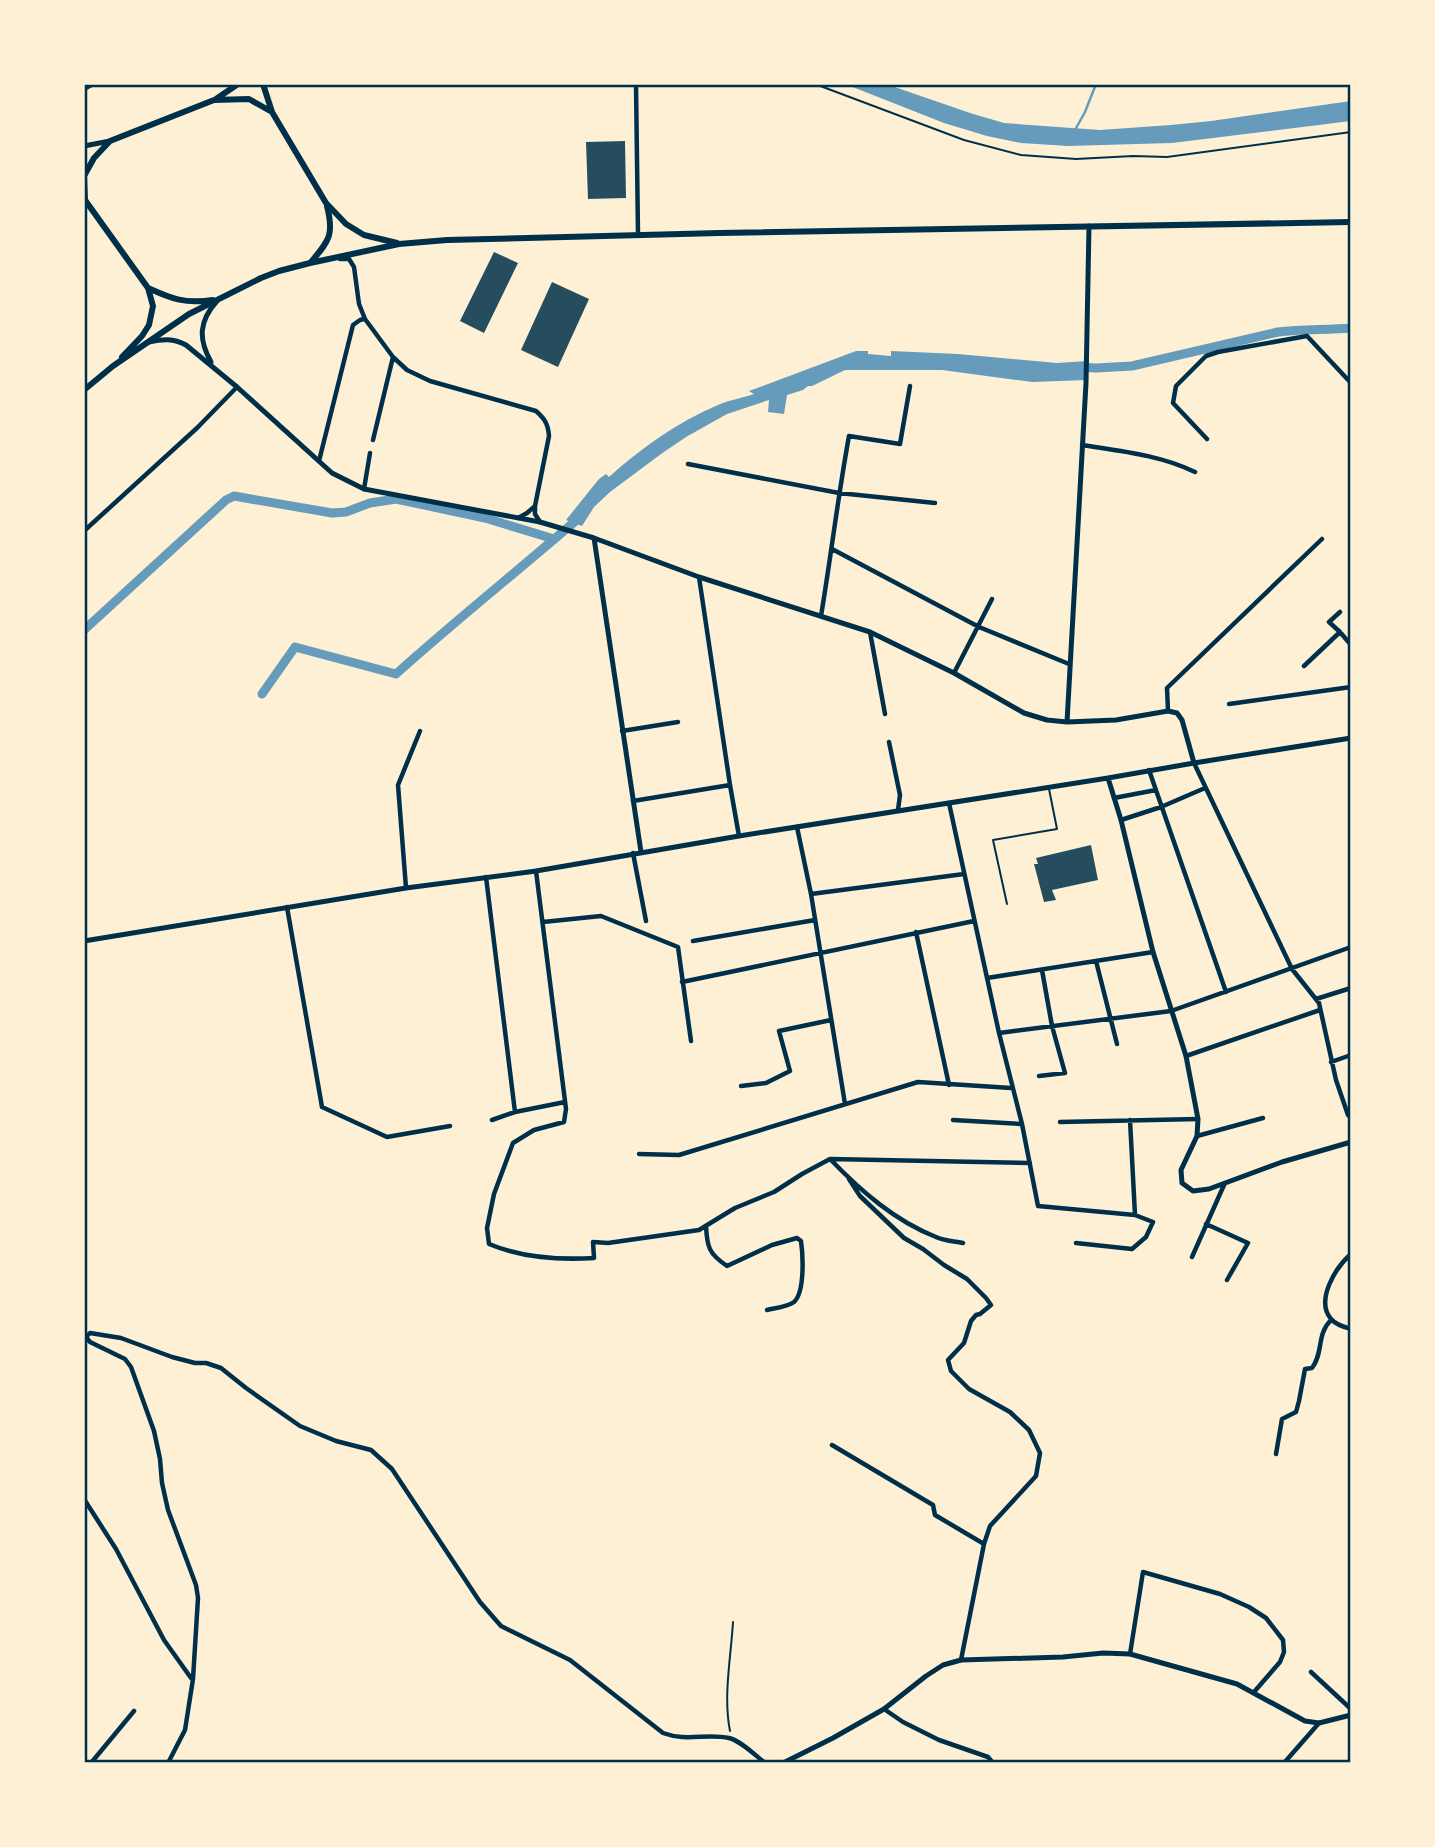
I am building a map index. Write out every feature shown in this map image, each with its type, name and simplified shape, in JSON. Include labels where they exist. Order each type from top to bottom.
[{"type":"main road","points":[[113,366],[142,336],[149,325],[153,306],[148,288],[84,199],[84,176],[94,158],[110,141],[214,100],[238,84]]},
{"type":"main road","points":[[262,84],[272,112],[326,203],[346,224],[364,235],[399,244]]},
{"type":"main road","points":[[214,100],[248,99],[272,112]]},
{"type":"main road","points":[[310,263],[326,245],[331,225],[326,203]]},
{"type":"main road","points":[[84,390],[113,366],[189,314],[218,299],[279,271],[399,244],[447,240],[638,235],[1351,222]]},
{"type":"main road","points":[[148,288],[172,299],[191,303],[218,299]]},
{"type":"street","points":[[84,89],[93,84]]},
{"type":"street","points":[[636,84],[638,235]]},
{"type":"street","points":[[84,146],[110,141]]},
{"type":"street","points":[[1067,722],[1086,383],[1089,226]]},
{"type":"street","points":[[328,259],[349,259],[354,267],[359,304],[365,320],[393,357],[407,370],[430,382],[536,411],[545,419],[549,436],[535,506],[535,514],[540,522]]},
{"type":"street","points":[[215,368],[203,345],[202,334],[203,321],[208,310],[218,299]]},
{"type":"street","points":[[319,461],[353,325],[365,320]]},
{"type":"street","points":[[1207,439],[1173,403],[1175,386],[1206,356],[1307,337],[1351,383]]},
{"type":"street","points":[[149,342],[166,339],[177,340],[186,345],[237,387],[331,473],[364,489],[540,522],[594,538],[699,577],[870,632],[954,673],[1024,713],[1047,720],[1116,720],[1168,711],[1177,713],[1182,720],[1194,763],[1205,788],[1292,969],[1319,1003],[1336,1080],[1351,1118]]},
{"type":"street","points":[[373,440],[393,357]]},
{"type":"street","points":[[821,616],[849,436],[900,444],[910,386]]},
{"type":"street","points":[[84,530],[197,428],[237,387]]},
{"type":"street","points":[[1082,445],[1178,463],[1195,472]]},
{"type":"street","points":[[364,489],[370,453]]},
{"type":"street","points":[[688,464],[839,493],[934,503]]},
{"type":"street","points":[[518,518],[535,506]]},
{"type":"street","points":[[594,538],[641,852]]},
{"type":"street","points":[[1168,711],[1167,688],[1322,539]]},
{"type":"street","points":[[832,549],[979,627],[1069,664]]},
{"type":"street","points":[[699,577],[739,836]]},
{"type":"street","points":[[954,673],[992,599]]},
{"type":"street","points":[[1340,612],[1329,622],[1351,645]]},
{"type":"street","points":[[870,632],[884,714]]},
{"type":"street","points":[[1304,666],[1340,632]]},
{"type":"street","points":[[1229,704],[1351,687]]},
{"type":"street","points":[[622,731],[678,722]]},
{"type":"street","points":[[406,888],[398,785],[420,731]]},
{"type":"street","points":[[84,941],[287,906],[536,871],[633,853],[1351,738]]},
{"type":"street","points":[[889,742],[900,795],[898,810]]},
{"type":"street","points":[[1149,770],[1226,992]]},
{"type":"street","points":[[1108,778],[1153,952],[1186,1056],[1198,1119],[1197,1136],[1181,1170],[1182,1183],[1193,1191],[1209,1189],[1282,1162],[1351,1142]]},
{"type":"street","points":[[633,801],[730,785]]},
{"type":"street","points":[[1121,820],[1205,788]]},
{"type":"street","points":[[1114,798],[1156,790]]},
{"type":"street","points":[[949,803],[1038,1206],[1135,1215],[1153,1222],[1146,1237],[1132,1250],[1076,1243]]},
{"type":"street","points":[[797,827],[811,894],[845,1104]]},
{"type":"street","points":[[633,853],[646,920]]},
{"type":"street","points":[[536,871],[566,1109],[564,1122],[534,1130],[513,1143],[494,1194],[487,1228],[489,1244],[524,1255],[562,1260],[594,1258],[593,1242],[608,1243],[699,1230],[736,1208],[774,1192],[830,1159],[1030,1163]]},
{"type":"street","points":[[811,894],[964,874]]},
{"type":"street","points":[[486,877],[515,1112]]},
{"type":"street","points":[[287,906],[322,1107],[387,1137],[450,1126]]},
{"type":"street","points":[[542,922],[601,916],[678,947],[691,1041]]},
{"type":"street","points":[[693,942],[815,920]]},
{"type":"street","points":[[682,982],[974,921]]},
{"type":"street","points":[[916,932],[949,1085]]},
{"type":"street","points":[[999,1033],[1171,1011],[1351,947]]},
{"type":"street","points":[[988,978],[1153,952]]},
{"type":"street","points":[[1096,961],[1117,1044]]},
{"type":"street","points":[[1039,1076],[1065,1073],[1052,1026],[1042,970]]},
{"type":"street","points":[[1316,999],[1351,988]]},
{"type":"street","points":[[1186,1056],[1320,1010]]},
{"type":"street","points":[[741,1086],[766,1083],[790,1071],[779,1031],[831,1020]]},
{"type":"street","points":[[1331,1062],[1351,1055]]},
{"type":"street","points":[[639,1154],[679,1156],[918,1082],[1012,1088]]},
{"type":"street","points":[[492,1120],[515,1112],[565,1102]]},
{"type":"street","points":[[1197,1136],[1263,1118]]},
{"type":"street","points":[[1060,1122],[1198,1119]]},
{"type":"street","points":[[953,1120],[1022,1124]]},
{"type":"street","points":[[1130,1120],[1135,1215]]},
{"type":"street","points":[[830,1159],[849,1179],[906,1223],[939,1238],[963,1243]]},
{"type":"street","points":[[849,1179],[860,1196],[904,1238],[967,1279],[991,1305],[971,1321],[964,1343],[948,1360],[951,1371],[969,1389],[1010,1412],[1029,1430],[1040,1453],[1036,1476],[990,1526],[961,1660]]},
{"type":"street","points":[[1192,1257],[1224,1185]]},
{"type":"street","points":[[1206,1224],[1248,1243],[1227,1280]]},
{"type":"street","points":[[706,1226],[707,1245],[716,1259],[727,1266],[772,1245],[797,1238],[801,1241],[800,1295],[793,1303],[767,1310]]},
{"type":"street","points":[[1351,1254],[1340,1263],[1325,1299],[1331,1320],[1351,1329]]},
{"type":"street","points":[[1276,1454],[1282,1419],[1296,1412],[1305,1369],[1312,1368],[1317,1361],[1321,1335],[1331,1320]]},
{"type":"street","points":[[168,1763],[185,1730],[198,1598],[190,1566],[168,1510],[160,1459],[144,1403],[125,1359],[90,1342],[86,1336],[90,1333],[121,1338],[172,1357],[221,1368],[300,1426],[337,1441],[372,1450],[392,1469],[480,1602],[501,1626],[570,1660],[663,1733],[676,1738],[732,1739],[765,1763]]},
{"type":"street","points":[[832,1445],[933,1505],[935,1515],[984,1544]]},
{"type":"street","points":[[84,1499],[116,1549],[164,1640],[192,1679]]},
{"type":"street","points":[[1130,1654],[1143,1572],[1220,1594],[1250,1607],[1266,1618],[1283,1640],[1284,1652],[1280,1662],[1254,1692]]},
{"type":"street","points":[[783,1763],[884,1709],[943,1665],[961,1660],[1130,1654],[1237,1684],[1306,1721],[1319,1723],[1351,1716]]},
{"type":"street","points":[[1311,1672],[1351,1709]]},
{"type":"street","points":[[884,1709],[939,1740],[988,1757],[993,1763]]},
{"type":"street","points":[[84,1762],[91,1763],[134,1711]]},
{"type":"street","points":[[1284,1763],[1319,1723]]},
{"type":"lane","points":[[1007,904],[993,840],[1057,829],[1049,787]]},
{"type":"path","points":[[815,84],[964,140],[1021,155],[1076,159],[1167,157],[1351,132]]},
{"type":"path","points":[[732,1739],[727,1694],[733,1622]]},
{"type":"water","points":[[845,84],[886,84],[1004,123],[1100,130],[1211,121],[1351,101],[1351,121],[1172,143],[1068,146],[1021,143],[944,123]]},
{"type":"water","points":[[856,351],[891,356],[891,351],[1057,363],[1088,361],[1087,380],[1032,382],[942,370],[845,370],[787,395],[784,414],[768,412],[769,400],[727,414],[686,437],[610,492],[594,507],[582,526],[566,520],[599,479],[606,474],[609,477],[674,428],[718,405],[754,394],[749,391]]},
{"type":"building","points":[[625,141],[626,198],[588,199],[586,142]]},
{"type":"building","points":[[494,252],[518,263],[484,333],[460,321]]},
{"type":"building","points":[[552,282],[589,299],[558,367],[521,350]]},
{"type":"building","points":[[1091,845],[1098,880],[1052,890],[1056,900],[1044,902],[1034,864],[1038,864],[1036,858]]},
{"type":"waterway","points":[[1075,130],[1096,84]]},
{"type":"waterway","points":[[1077,367],[1132,366],[1278,332],[1351,328]]},
{"type":"waterway","points":[[84,630],[226,500],[234,496],[332,513],[396,499],[485,518],[554,539]]},
{"type":"waterway","points":[[262,694],[295,647],[396,674],[580,517]]}]
